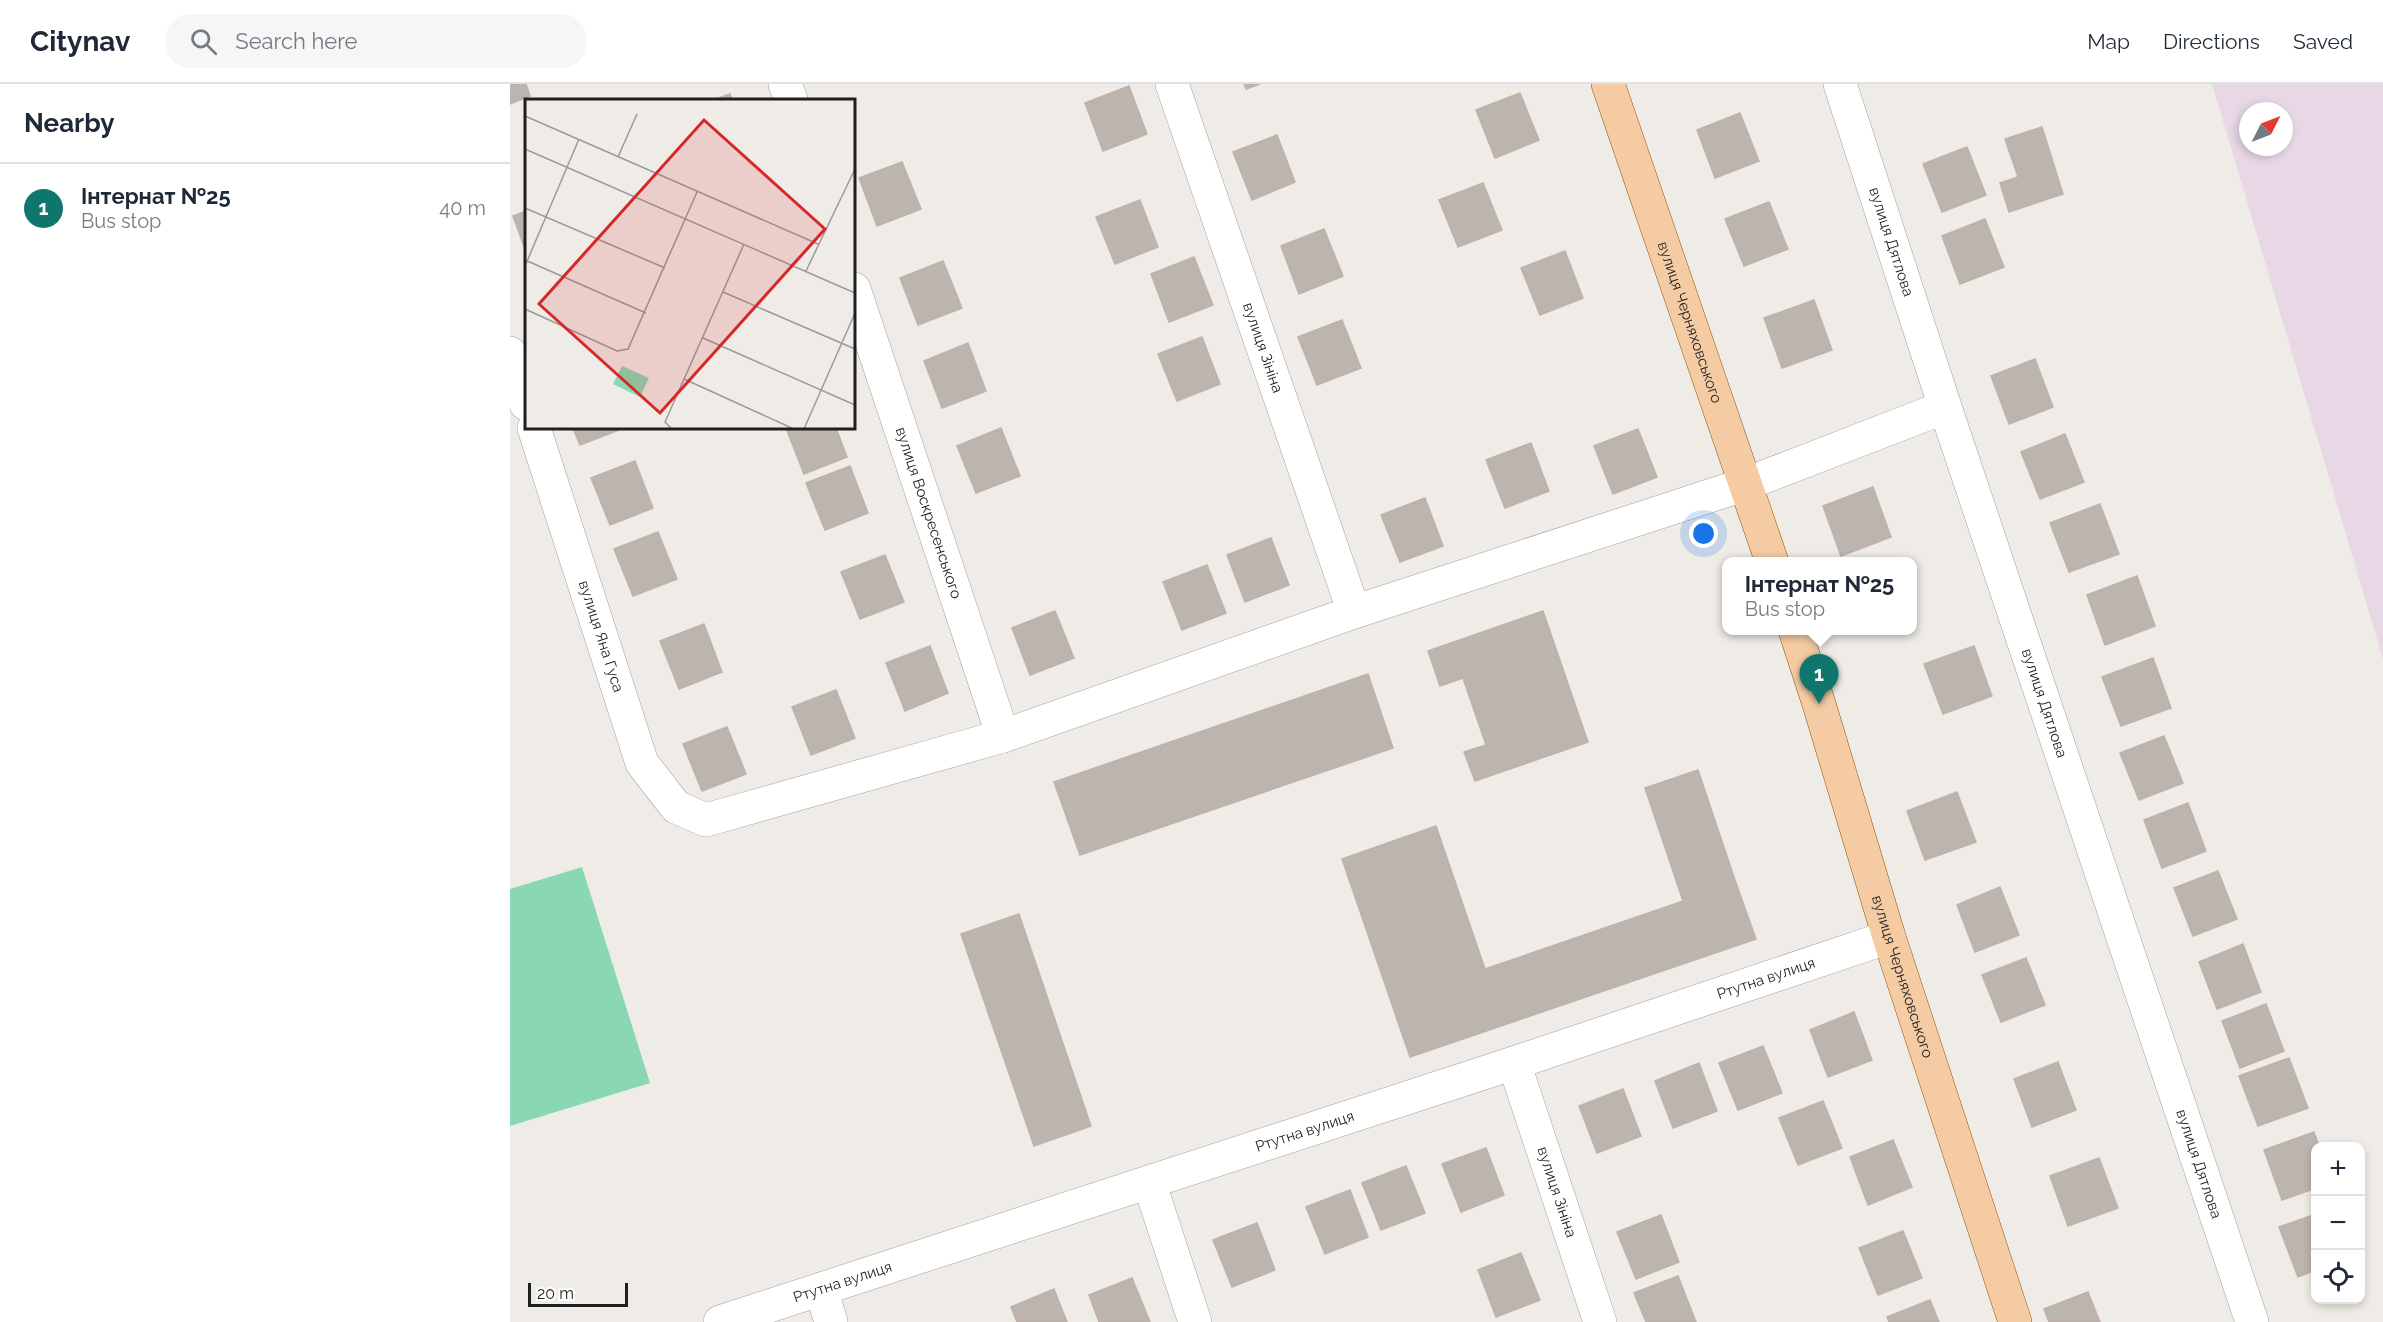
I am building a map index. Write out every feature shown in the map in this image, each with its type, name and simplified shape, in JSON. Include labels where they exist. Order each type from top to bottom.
[{"type":"main road","name":"вулиця Черняховського","points":[[1608,84],[1771,557]]},
{"type":"main road","name":"вулиця Черняховського","points":[[1797,635],[1889,937],[2015,1322]]},
{"type":"street","points":[[785,84],[790,99]]},
{"type":"street","name":"вулиця Зініна","points":[[1172,84],[1354,612]]},
{"type":"street","name":"вулиця Дятлова","points":[[1840,84],[1945,407],[2252,1322]]},
{"type":"street","name":"вулиця Воскресенського","points":[[855,292],[1003,736]]},
{"type":"street","points":[[510,353],[525,401]]},
{"type":"street","points":[[1003,736],[1354,612],[1746,484],[1945,407]]},
{"type":"street","name":"вулиця Яна Гуса","points":[[534,429],[642,763],[676,807],[706,820],[1003,736]]},
{"type":"street","name":"Ртутна вулиця","points":[[720,1322],[1514,1063],[1889,937]]},
{"type":"street","name":"вулиця Зініна","points":[[1514,1063],[1600,1322]]},
{"type":"street","points":[[1149,1182],[1195,1322]]},
{"type":"street","points":[[821,1289],[831,1322]]},
{"type":"shaded area","points":[[2212,84],[2383,84],[2383,659]]},
{"type":"green space","points":[[582,867],[650,1083],[510,1126],[510,889]]},
{"type":"building","points":[[510,84],[526,84],[530,96],[510,104]]},
{"type":"building","points":[[1244,84],[1260,84],[1246,89]]},
{"type":"building","points":[[1129,86],[1147,134],[1103,151],[1085,103]]},
{"type":"building","points":[[1520,93],[1539,140],[1495,158],[1476,110]]},
{"type":"building","points":[[730,94],[732,99],[716,99]]},
{"type":"building","points":[[1740,113],[1759,161],[1715,178],[1697,130]]},
{"type":"building","points":[[2042,127],[2063,194],[2009,212],[2000,183],[2018,177],[2005,139]]},
{"type":"building","points":[[1277,135],[1295,182],[1252,200],[1233,152]]},
{"type":"building","points":[[1967,147],[1986,195],[1942,212],[1923,164]]},
{"type":"building","points":[[902,162],[921,209],[877,226],[859,178]]},
{"type":"building","points":[[1483,183],[1502,230],[1458,247],[1439,200]]},
{"type":"building","points":[[1140,200],[1158,247],[1115,264],[1096,217]]},
{"type":"building","points":[[1769,202],[1788,249],[1744,266],[1725,219]]},
{"type":"building","points":[[525,211],[525,249],[513,216]]},
{"type":"building","points":[[1985,219],[2004,267],[1960,284],[1942,236]]},
{"type":"building","points":[[1324,229],[1343,276],[1299,294],[1281,246]]},
{"type":"building","points":[[1565,251],[1583,298],[1540,315],[1521,268]]},
{"type":"building","points":[[1194,257],[1213,305],[1169,322],[1151,274]]},
{"type":"building","points":[[943,261],[962,308],[918,325],[900,278]]},
{"type":"building","points":[[1814,300],[1832,350],[1782,368],[1764,318]]},
{"type":"building","points":[[1342,320],[1361,368],[1317,385],[1298,337]]},
{"type":"building","points":[[1202,337],[1220,384],[1177,401],[1158,354]]},
{"type":"building","points":[[968,343],[986,391],[942,408],[924,361]]},
{"type":"building","points":[[2035,359],[2053,407],[2009,424],[1991,376]]},
{"type":"building","points":[[1001,428],[1020,476],[976,493],[957,446]]},
{"type":"building","points":[[573,429],[621,429],[580,445]]},
{"type":"building","points":[[786,429],[836,429],[847,457],[804,474]]},
{"type":"building","points":[[1638,429],[1657,477],[1613,494],[1594,446]]},
{"type":"building","points":[[2065,434],[2084,482],[2040,499],[2021,452]]},
{"type":"building","points":[[1531,443],[1549,491],[1505,508],[1486,460]]},
{"type":"building","points":[[635,461],[653,508],[610,525],[591,478]]},
{"type":"building","points":[[850,466],[868,513],[825,530],[806,483]]},
{"type":"building","points":[[1873,487],[1891,537],[1841,556],[1823,506]]},
{"type":"building","points":[[1425,498],[1443,546],[1400,562],[1381,515]]},
{"type":"building","points":[[2100,504],[2119,554],[2069,572],[2050,523]]},
{"type":"building","points":[[658,532],[677,579],[633,596],[614,549]]},
{"type":"building","points":[[1271,538],[1289,585],[1245,602],[1227,555]]},
{"type":"building","points":[[885,555],[904,602],[860,619],[841,572]]},
{"type":"building","points":[[1207,565],[1226,613],[1182,630],[1163,582]]},
{"type":"building","points":[[2137,576],[2155,626],[2105,645],[2087,595]]},
{"type":"building","points":[[1055,611],[1074,658],[1030,675],[1012,628]]},
{"type":"building","points":[[1543,611],[1588,742],[1475,781],[1464,752],[1486,745],[1463,678],[1440,686],[1428,651]]},
{"type":"building","points":[[704,624],[722,672],[679,689],[660,641]]},
{"type":"building","points":[[930,646],[948,693],[905,711],[886,663]]},
{"type":"building","points":[[1974,646],[1992,696],[1943,714],[1924,664]]},
{"type":"building","points":[[2153,658],[2171,708],[2121,726],[2102,677]]},
{"type":"building","points":[[1368,674],[1393,748],[1080,855],[1054,782]]},
{"type":"building","points":[[836,690],[855,738],[811,755],[792,707]]},
{"type":"building","points":[[727,727],[746,774],[702,791],[683,744]]},
{"type":"building","points":[[2164,736],[2183,783],[2139,800],[2120,753]]},
{"type":"building","points":[[1698,770],[1736,883],[1683,901],[1645,788]]},
{"type":"building","points":[[1957,792],[1976,842],[1925,860],[1907,811]]},
{"type":"building","points":[[2188,803],[2206,851],[2162,868],[2144,820]]},
{"type":"building","points":[[1436,826],[1485,969],[1736,883],[1756,939],[1410,1057],[1342,859]]},
{"type":"building","points":[[2218,871],[2237,919],[2193,936],[2174,888]]},
{"type":"building","points":[[2000,887],[2019,935],[1975,952],[1957,905]]},
{"type":"building","points":[[1019,914],[1091,1126],[1034,1146],[961,934]]},
{"type":"building","points":[[2243,944],[2261,992],[2217,1009],[2199,962]]},
{"type":"building","points":[[2026,958],[2045,1005],[2001,1022],[1982,975]]},
{"type":"building","points":[[2266,1004],[2284,1051],[2240,1068],[2222,1021]]},
{"type":"building","points":[[1854,1012],[1872,1060],[1828,1077],[1810,1030]]},
{"type":"building","points":[[1763,1046],[1782,1093],[1738,1110],[1719,1063]]},
{"type":"building","points":[[2289,1058],[2308,1108],[2258,1126],[2239,1076]]},
{"type":"building","points":[[2058,1062],[2076,1110],[2032,1127],[2014,1079]]},
{"type":"building","points":[[1699,1063],[1717,1111],[1673,1128],[1655,1081]]},
{"type":"building","points":[[1623,1089],[1641,1136],[1597,1153],[1579,1106]]},
{"type":"building","points":[[1823,1101],[1842,1148],[1798,1165],[1779,1118]]},
{"type":"building","points":[[2314,1132],[2318,1142],[2311,1142],[2311,1190],[2282,1200],[2264,1150]]},
{"type":"building","points":[[1893,1140],[1912,1187],[1868,1205],[1850,1157]]},
{"type":"building","points":[[1486,1148],[1504,1195],[1461,1212],[1442,1164]]},
{"type":"building","points":[[2099,1158],[2118,1208],[2068,1226],[2050,1176]]},
{"type":"building","points":[[1406,1166],[1425,1213],[1381,1230],[1362,1183]]},
{"type":"building","points":[[1350,1190],[1368,1237],[1325,1254],[1306,1207]]},
{"type":"building","points":[[1661,1215],[1679,1262],[1636,1279],[1617,1232]]},
{"type":"building","points":[[2311,1216],[2311,1272],[2298,1277],[2279,1227]]},
{"type":"building","points":[[1257,1223],[1275,1270],[1232,1287],[1213,1240]]},
{"type":"building","points":[[1903,1231],[1922,1278],[1878,1295],[1859,1248]]},
{"type":"building","points":[[1521,1253],[1540,1300],[1496,1317],[1478,1270]]},
{"type":"building","points":[[1678,1276],[1696,1322],[1646,1322],[1634,1293]]},
{"type":"building","points":[[1132,1278],[1150,1322],[1099,1322],[1089,1295]]},
{"type":"building","points":[[1054,1289],[1067,1322],[1017,1322],[1011,1307]]},
{"type":"building","points":[[2088,1292],[2100,1322],[2049,1322],[2044,1309]]},
{"type":"building","points":[[1930,1300],[1939,1322],[1889,1322],[1887,1317]]},
{"type":"place","name":"Інтернат №25","points":[[1819,704]]}]
